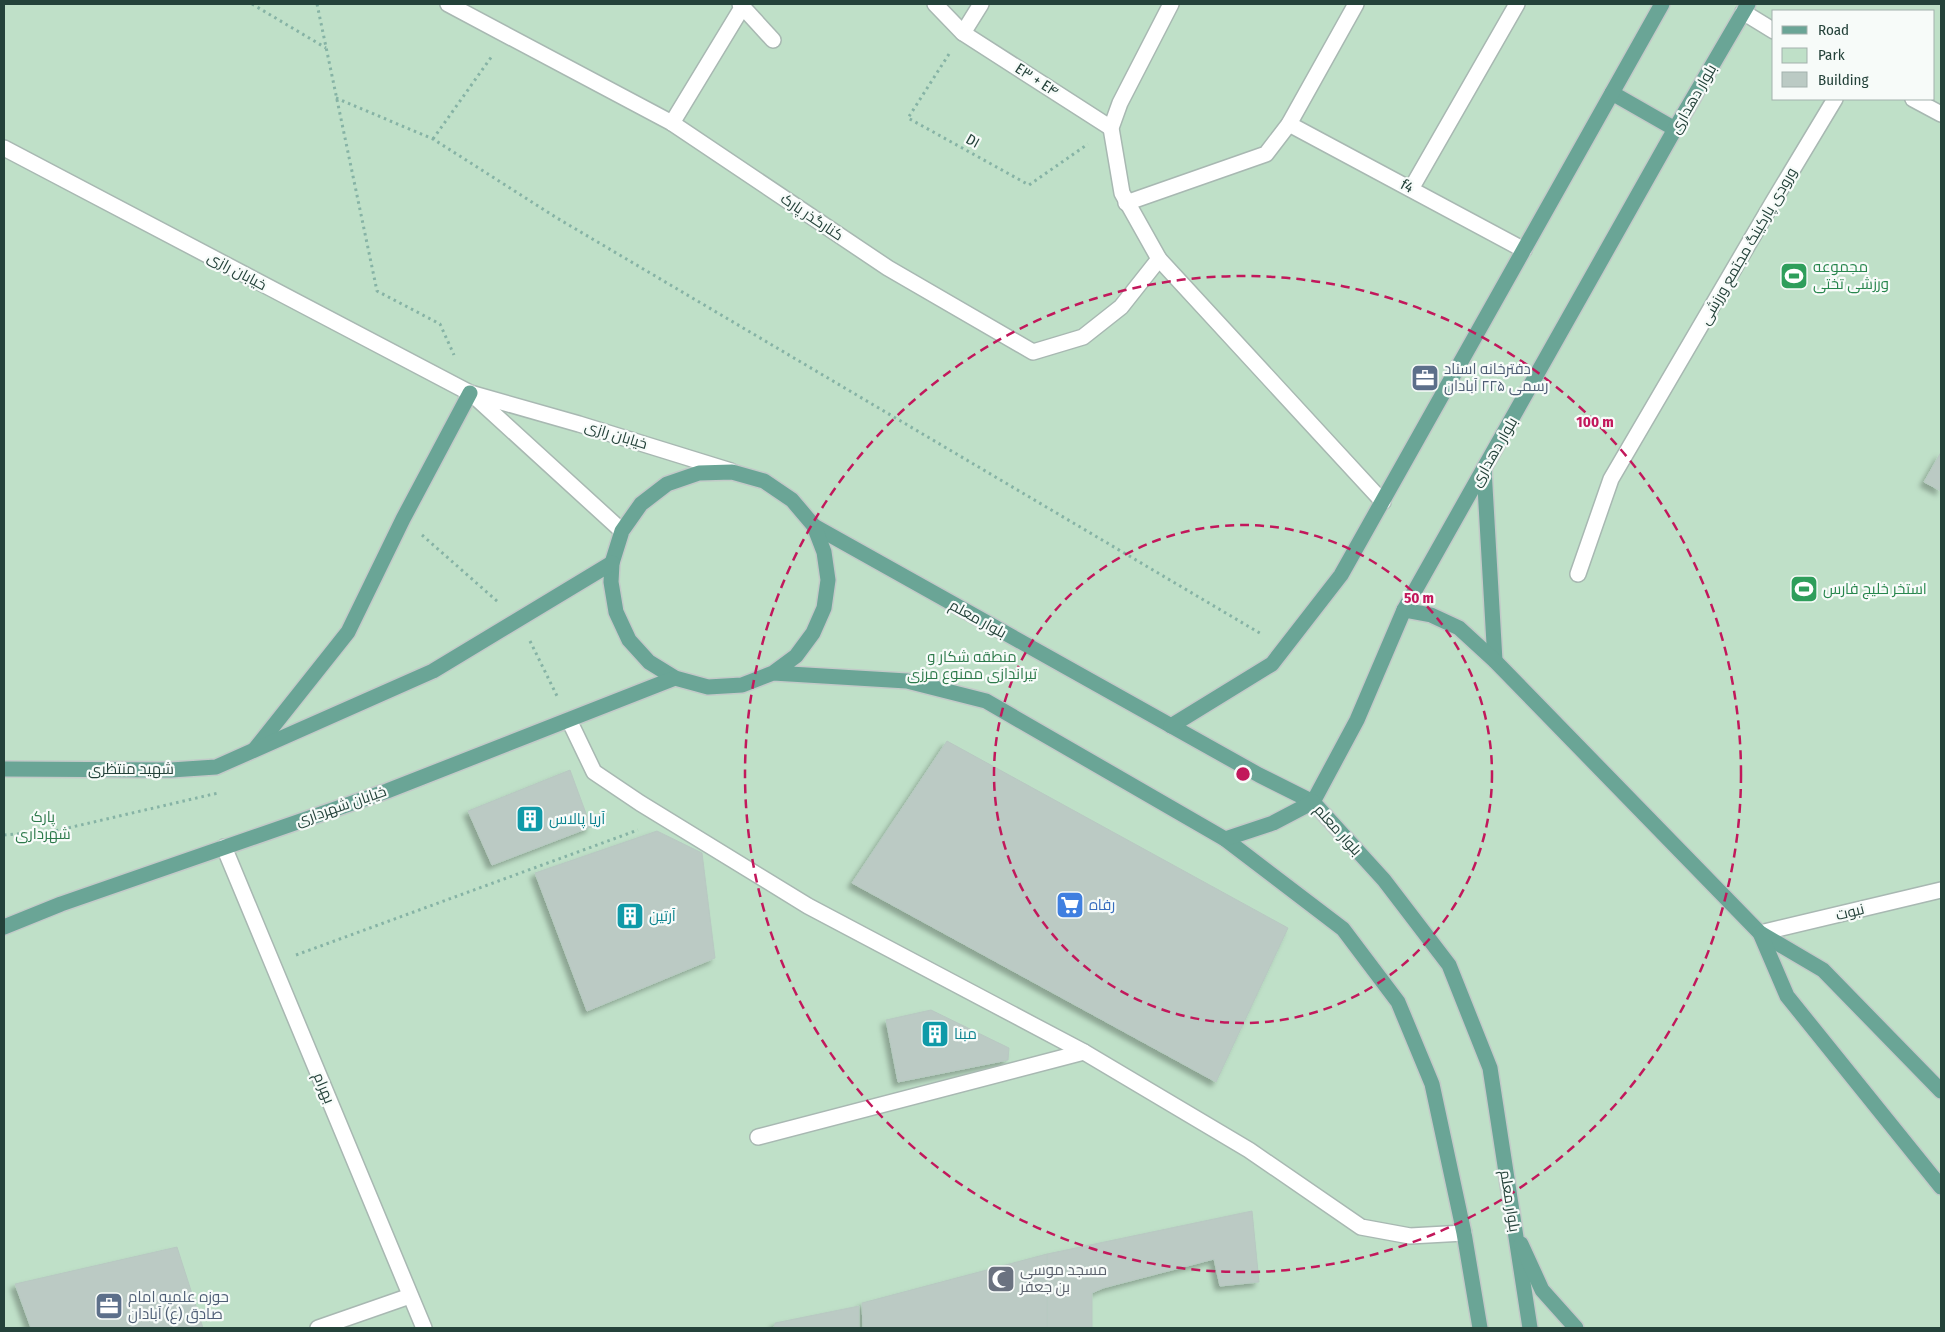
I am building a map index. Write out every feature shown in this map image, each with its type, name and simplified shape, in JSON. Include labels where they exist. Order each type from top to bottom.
[{"type":"main road","points":[[1171,726],[1272,664],[1341,575],[1662,4]]},
{"type":"main road","name":"بلوار دهداری","points":[[1313,802],[1357,720],[1404,610],[1745,8]]},
{"type":"main road","points":[[1612,93],[1675,129]]},
{"type":"main road","points":[[254,750],[348,632],[402,519],[470,393]]},
{"type":"main road","points":[[1484,469],[1495,661]]},
{"type":"main road","points":[[732,472],[764,481],[792,500],[814,526],[824,552],[828,580],[824,608],[813,634],[796,656],[773,673],[742,685],[708,687],[675,678],[649,662],[629,640],[616,612],[611,582],[612,563],[622,531],[641,504],[667,484],[698,473],[732,472]]},
{"type":"main road","name":"بلوار معلم","points":[[814,526],[1258,775],[1313,802],[1384,880],[1449,965],[1490,1068],[1530,1328]]},
{"type":"main road","name":"شهید منتظری","points":[[4,769],[171,770],[216,767],[433,671],[612,563]]},
{"type":"main road","points":[[1404,610],[1432,615],[1459,628],[1495,661],[1760,933],[1823,970],[1941,1091]]},
{"type":"main road","points":[[773,673],[907,681],[986,701],[1226,839],[1343,929],[1398,1002],[1432,1084],[1464,1233],[1480,1328]]},
{"type":"main road","name":"خیابان شهرداری","points":[[4,928],[60,904],[387,791],[675,678]]},
{"type":"main road","points":[[1226,839],[1273,824],[1313,802]]},
{"type":"main road","points":[[1760,933],[1787,996],[1941,1188]]},
{"type":"main road","points":[[1513,1225],[1542,1290],[1576,1328]]},
{"type":"street","name":"کنارگذر پارک","points":[[448,4],[672,123],[888,268],[1033,352],[1083,338],[1121,307],[1159,258]]},
{"type":"street","name":"E۳ + E۴","points":[[935,4],[963,33],[1110,128]]},
{"type":"street","points":[[963,33],[981,4]]},
{"type":"street","points":[[1172,4],[1120,103],[1110,128],[1122,193],[1126,203],[1159,258],[1383,502]]},
{"type":"street","points":[[1126,203],[1266,154],[1289,124],[1356,4]]},
{"type":"street","points":[[1411,189],[1517,4]]},
{"type":"street","points":[[672,123],[742,5],[773,40]]},
{"type":"street","points":[[1745,8],[1772,29]]},
{"type":"street","name":"ورودی پارکینگ مجتمع ورزشی","points":[[1578,574],[1611,479],[1772,202],[1834,100]]},
{"type":"street","points":[[1915,100],[1941,114]]},
{"type":"street","name":"f4","points":[[1289,124],[1524,250]]},
{"type":"street","name":"خیابان رازی","points":[[4,148],[470,393],[579,424],[732,472]]},
{"type":"street","name":"خیابان رازی","points":[[470,393],[622,531]]},
{"type":"street","points":[[569,720],[594,772],[666,820],[808,906],[1084,1052],[1249,1150],[1360,1227],[1410,1236],[1464,1233]]},
{"type":"street","name":"بهرام","points":[[224,847],[424,1328]]},
{"type":"street","name":"نبوت","points":[[1760,933],[1941,890]]},
{"type":"street","points":[[758,1137],[1084,1052]]},
{"type":"street","points":[[318,1328],[410,1296]]},
{"type":"path","points":[[252,4],[326,48]]},
{"type":"path","points":[[317,4],[377,291],[440,324],[470,393]]},
{"type":"path","name":"D۱","points":[[963,33],[908,118],[1029,185],[1110,128]]},
{"type":"path","points":[[433,139],[492,56]]},
{"type":"path","points":[[336,98],[433,139],[557,218],[1285,648]]},
{"type":"path","points":[[4,835],[55,831],[218,794],[224,787]]},
{"type":"path","points":[[272,964],[666,820]]},
{"type":"green space","name":"منطقه شکار و تیراندازی ممنوع مرزی","points":[[4,4],[1941,4],[1941,1328],[4,1328]]},
{"type":"building","points":[[1941,452],[1941,491],[1924,482]]},
{"type":"building","name":"رفاه","points":[[947,741],[1288,928],[1216,1082],[852,883]]},
{"type":"building","name":"آریا پالاس","points":[[570,770],[591,827],[492,865],[468,811]]},
{"type":"building","name":"آرتین","points":[[657,831],[702,853],[715,958],[587,1011],[535,873]]},
{"type":"building","name":"مبنا","points":[[931,1010],[1009,1048],[1008,1060],[898,1082],[886,1020]]},
{"type":"building","points":[[1252,1211],[1259,1282],[1220,1286],[1214,1259],[1103,1288],[1092,1293],[1092,1328],[1047,1328],[1047,1254]]},
{"type":"building","name":"حوزه علمیه امام صادق (ع) آبادان","points":[[177,1247],[203,1328],[31,1328],[15,1284]]},
{"type":"building","name":"مسجد موسی بن جعفر","points":[[1047,1254],[1047,1328],[863,1328],[862,1303]]},
{"type":"building","points":[[859,1306],[859,1328],[774,1328],[775,1323]]},
{"type":"place","name":"مجموعه ورزشی تختی","points":[[1794,276]]},
{"type":"place","name":"دفترخانه اسناد رسمی ۲۲۵ آبادان","points":[[1425,378]]},
{"type":"place","name":"استخر خلیج فارس","points":[[1804,589]]},
{"type":"place","name":"آریا پالاس","points":[[530,819]]},
{"type":"place","name":"رفاه","points":[[1070,905]]},
{"type":"place","name":"آرتین","points":[[630,916]]},
{"type":"place","name":"مبنا","points":[[935,1034]]},
{"type":"place","name":"مسجد موسی بن جعفر","points":[[1001,1279]]},
{"type":"place","name":"حوزه علمیه امام صادق (ع) آبادان","points":[[109,1306]]},
{"type":"park label","name":"پارک شهرداری","points":[[43,826]]}]
